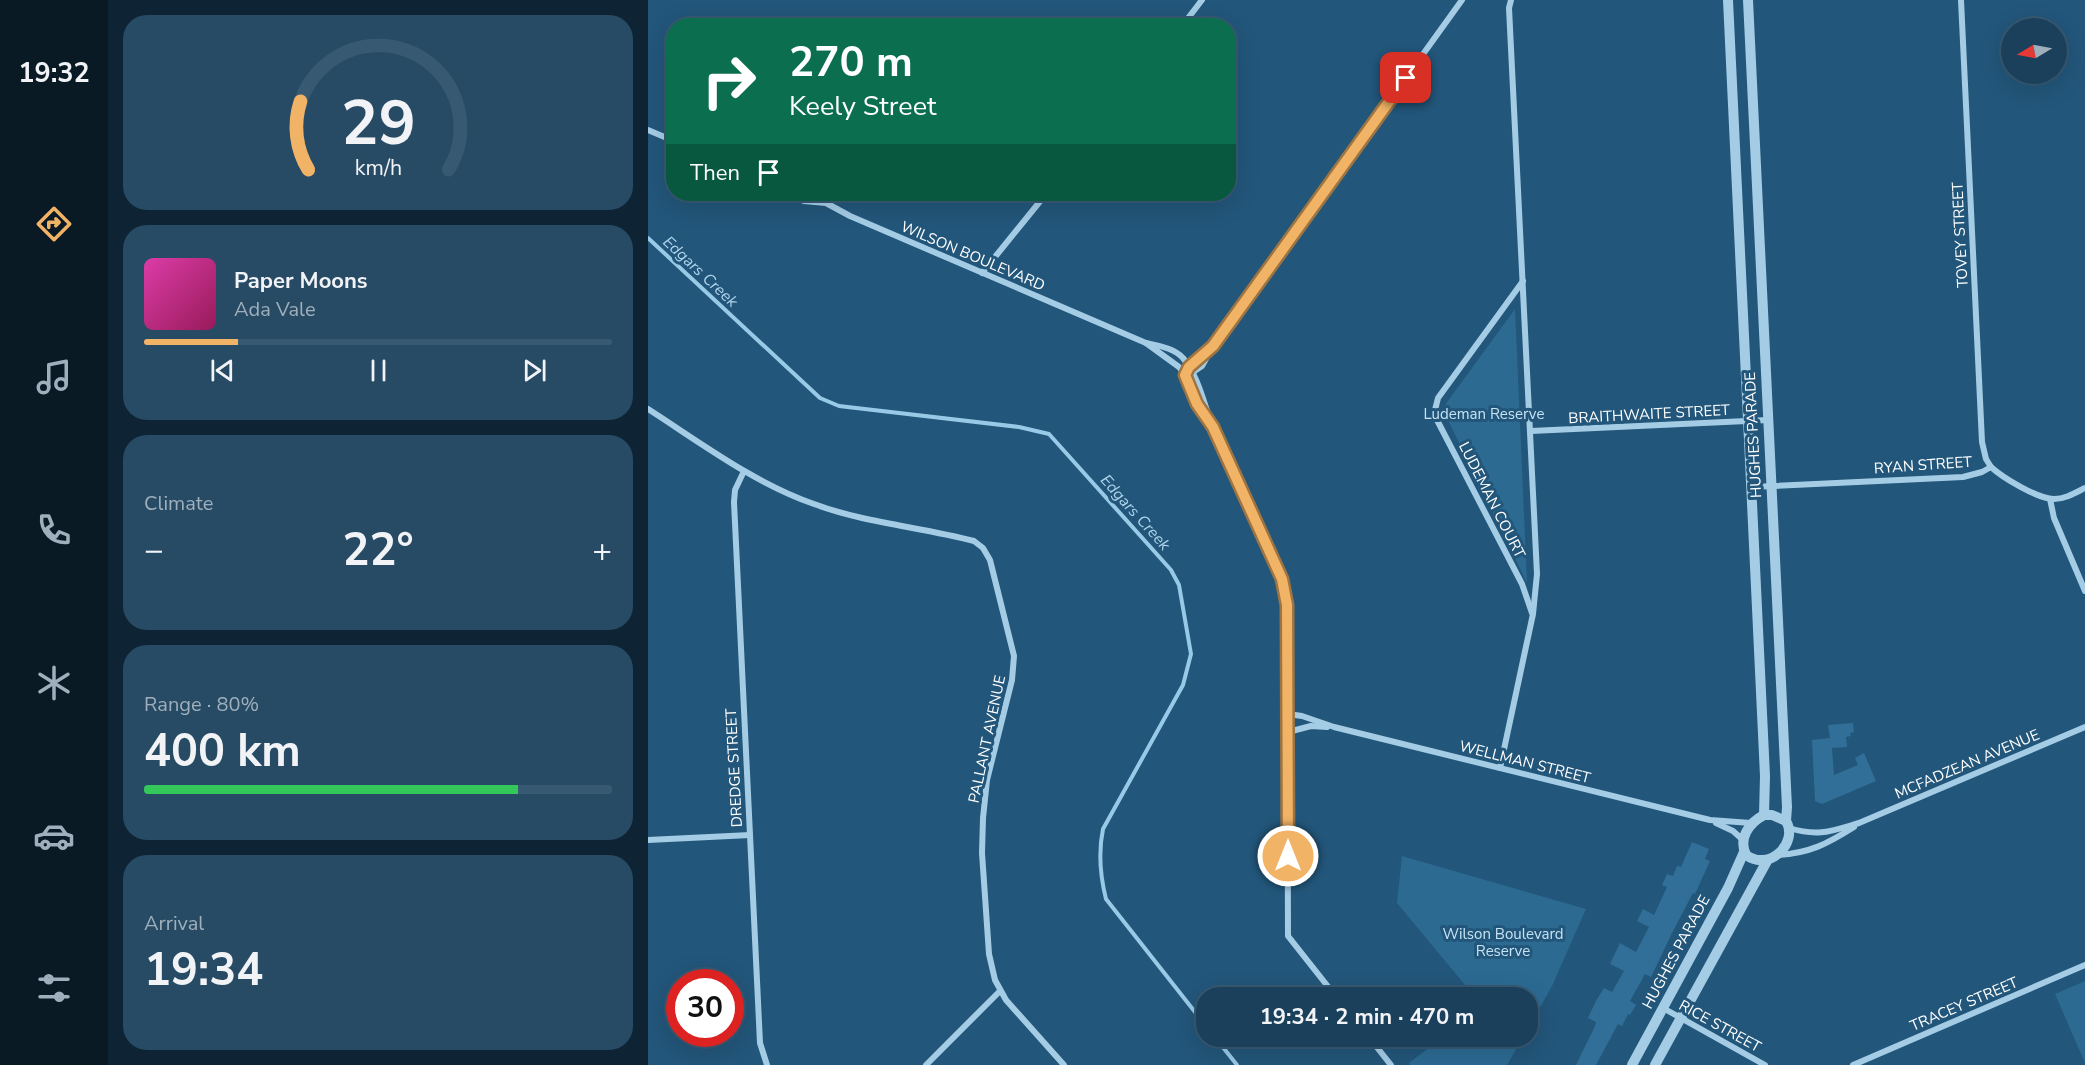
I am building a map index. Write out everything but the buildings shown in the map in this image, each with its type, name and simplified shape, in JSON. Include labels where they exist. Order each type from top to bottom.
[{"type":"street","points":[[1188,18],[1202,0]]},
{"type":"street","points":[[1185,375],[1193,374],[1202,366],[1213,346],[1461,0]]},
{"type":"street","name":"LUDEMAN COURT","points":[[1506,0],[1509,8]]},
{"type":"street","name":"LUDEMAN COURT","points":[[1500,768],[1533,614],[1537,574],[1509,8],[1511,0]]},
{"type":"street","name":"HUGHES PARADE","points":[[1728,0],[1766,776],[1764,815]]},
{"type":"street","name":"HUGHES PARADE","points":[[1748,0],[1788,824]]},
{"type":"street","name":"TOVEY STREET","points":[[1961,0],[1982,442],[1986,459],[1991,467]]},
{"type":"street","points":[[1730,48],[1749,47]]},
{"type":"street","points":[[648,130],[666,138]]},
{"type":"street","name":"WILSON BOULEVARD","points":[[804,201],[826,203],[850,216],[1146,343],[1165,347],[1176,353],[1189,367],[1213,427],[1282,579],[1287,605],[1288,936],[1328,987]]},
{"type":"street","points":[[982,273],[1040,201]]},
{"type":"street","name":"LUDEMAN COURT","points":[[1524,280],[1438,398],[1435,410],[1437,420],[1522,584],[1533,614]]},
{"type":"street","name":"WILSON BOULEVARD","points":[[1146,343],[1170,360],[1185,375],[1197,404],[1213,427]]},
{"type":"street","points":[[1185,375],[1189,367],[1213,346]]},
{"type":"street","name":"PALLANT AVENUE","points":[[648,409],[744,471],[814,504],[861,517],[974,541],[987,553],[1014,656],[1012,680],[987,780],[983,818],[982,853],[988,954],[995,980],[1013,1010],[1064,1065]]},
{"type":"street","name":"BRAITHWAITE STREET","points":[[1531,431],[1768,420]]},
{"type":"street","name":"RYAN STREET","points":[[1752,487],[1963,477],[1991,467],[2002,477],[2050,499]]},
{"type":"street","name":"DREDGE STREET","points":[[744,471],[735,490],[734,502],[760,1043],[767,1065]]},
{"type":"street","points":[[2085,488],[2063,498],[2050,499],[2054,518],[2085,591]]},
{"type":"street","name":"WELLMAN STREET","points":[[1288,714],[1710,820],[1752,823]]},
{"type":"street","name":"WELLMAN STREET","points":[[1288,732],[1311,726],[1334,727]]},
{"type":"street","name":"MCFADZEAN AVENUE","points":[[1771,858],[1815,849],[1859,824],[2085,727]]},
{"type":"street","points":[[1655,1065],[1771,858],[1783,848],[1788,824],[1772,816],[1764,815],[1752,823],[1744,846],[1757,861],[1771,858]]},
{"type":"street","name":"WELLMAN STREET","points":[[1710,820],[1733,831],[1744,846]]},
{"type":"street","name":"MCFADZEAN AVENUE","points":[[1788,824],[1805,833],[1820,834],[1859,824]]},
{"type":"street","points":[[648,840],[750,835]]},
{"type":"street","name":"HUGHES PARADE","points":[[1632,1065],[1728,888],[1744,846]]},
{"type":"street","name":"TRACEY STREET","points":[[1853,1065],[2085,965]]},
{"type":"street","points":[[926,1065],[1000,991]]},
{"type":"street","name":"RICE STREET","points":[[1663,1008],[1765,1065]]},
{"type":"street","points":[[1377,1047],[1391,1065]]},
{"type":"green space","name":"Ludeman Reserve","points":[[1515,309],[1527,583],[1445,414],[1445,405]]},
{"type":"green space","name":"Wilson Boulevard Reserve","points":[[1402,856],[1586,909],[1552,986],[1538,1011],[1538,987],[1467,987],[1397,903]]},
{"type":"green space","points":[[2085,981],[2085,1063],[2055,994]]},
{"type":"green space","points":[[1430,1047],[1517,1047],[1507,1065],[1411,1065],[1409,1063]]},
{"type":"waterway","name":"Edgars Creek","points":[[648,238],[820,398],[839,406],[1019,427],[1049,434],[1171,570],[1179,585],[1191,654],[1183,685],[1103,829],[1100,864],[1106,899],[1196,1013]]},
{"type":"waterway","name":"Edgars Creek","points":[[1223,1047],[1237,1065]]},
{"type":"route","points":[[1288,856],[1287,605],[1282,579],[1213,427],[1197,404],[1185,375],[1189,367],[1213,346],[1406,78]]}]
